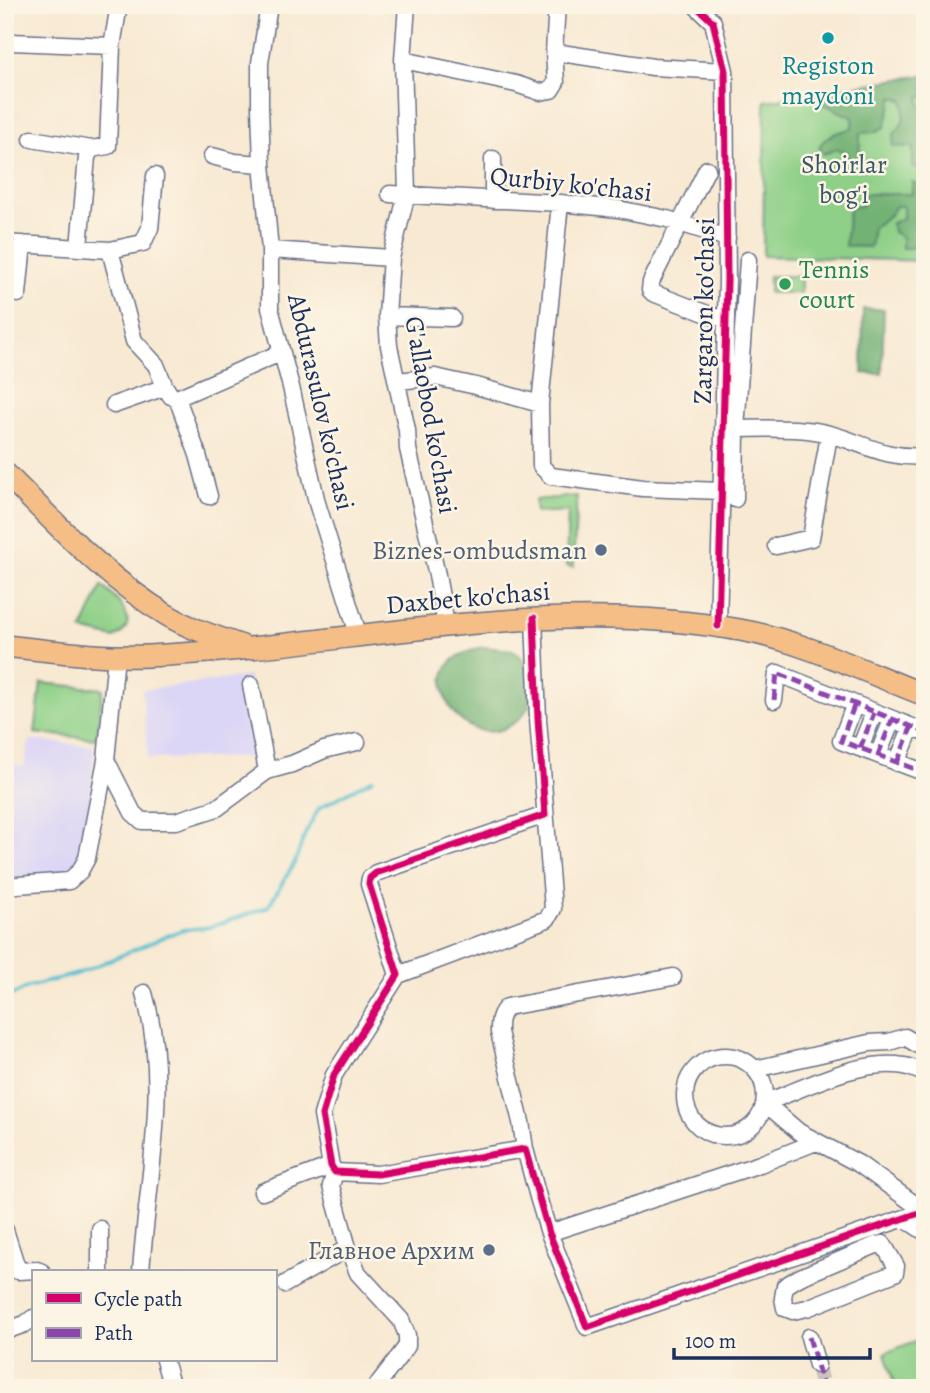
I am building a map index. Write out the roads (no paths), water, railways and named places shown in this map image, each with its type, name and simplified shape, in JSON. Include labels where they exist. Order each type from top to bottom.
[{"type":"main road","points":[[5,473],[82,549],[134,593],[186,625],[251,649]]},
{"type":"main road","name":"Daxbet ko'chasi","points":[[5,646],[116,656],[251,649],[446,625],[534,618],[628,618],[718,626],[761,634],[925,695]]},
{"type":"street","points":[[32,139],[91,149],[108,146],[112,46],[119,5]]},
{"type":"street","name":"G'allaobod ko'chasi","points":[[407,5],[403,60],[407,193],[391,258],[387,316],[408,449],[438,575],[446,625]]},
{"type":"street","points":[[403,60],[516,84],[540,92],[551,90],[556,82],[554,52],[557,5]]},
{"type":"street","name":"Zargaron ko'chasi","points":[[695,5],[713,22],[725,71],[726,318],[730,429],[718,626]]},
{"type":"street","name":"Abdurasulov ko'chasi","points":[[264,6],[260,63],[262,164],[270,250],[270,308],[317,503],[359,637]]},
{"type":"street","points":[[12,43],[112,46]]},
{"type":"street","points":[[554,52],[653,67],[725,71]]},
{"type":"street","points":[[79,247],[87,157],[91,149]]},
{"type":"street","points":[[212,156],[235,162],[262,164]]},
{"type":"street","points":[[493,159],[493,200]]},
{"type":"street","points":[[707,169],[651,282],[650,290],[715,317],[726,318]]},
{"type":"street","points":[[5,243],[110,250],[143,243],[150,229],[155,176]]},
{"type":"street","name":"Qurbiy ko'chasi","points":[[390,194],[407,193],[618,209],[667,219],[727,238]]},
{"type":"street","points":[[559,203],[540,404],[541,466],[551,476],[643,488],[728,495]]},
{"type":"street","points":[[18,294],[23,244]]},
{"type":"street","points":[[110,250],[134,341],[156,365],[171,393],[198,454],[209,496]]},
{"type":"street","points":[[270,250],[391,258]]},
{"type":"street","points":[[748,260],[730,429],[816,431],[890,456],[925,456]]},
{"type":"street","points":[[727,280],[747,282]]},
{"type":"street","points":[[387,316],[452,318]]},
{"type":"street","points":[[114,405],[171,393],[280,353]]},
{"type":"street","points":[[398,381],[435,377],[540,404]]},
{"type":"street","points":[[776,546],[811,538],[829,435]]},
{"type":"street","points":[[378,1384],[407,1346],[407,1335],[401,1320],[358,1273],[348,1248],[331,1186],[333,1169],[322,1115],[334,1075],[398,975],[547,919],[553,909],[538,719],[534,618]]},
{"type":"street","points":[[5,887],[69,881],[80,871],[88,858],[106,760],[116,656]]},
{"type":"street","points":[[774,700],[777,673],[918,730],[897,763]]},
{"type":"street","points":[[251,685],[267,771]]},
{"type":"street","points":[[854,706],[841,741],[918,770]]},
{"type":"street","points":[[860,748],[874,713]]},
{"type":"street","points":[[878,755],[892,720]]},
{"type":"street","points":[[106,760],[132,813],[142,821],[176,821],[217,808],[267,771],[324,750],[357,742]]},
{"type":"street","points":[[398,975],[369,884],[370,878],[376,873],[545,816]]},
{"type":"street","points":[[673,977],[507,1007],[501,1013],[499,1032],[521,1122],[524,1149],[549,1233],[587,1328],[924,1211]]},
{"type":"street","points":[[141,1270],[155,1139],[158,1069],[152,1022],[144,993]]},
{"type":"street","points":[[755,1069],[869,1042],[889,1042],[905,1037],[925,1049]]},
{"type":"street","points":[[733,1056],[755,1069],[762,1079],[765,1103],[752,1126],[727,1136],[713,1135],[691,1118],[686,1106],[688,1079],[707,1059],[733,1056]]},
{"type":"street","points":[[765,1103],[850,1071],[879,1065],[903,1066],[925,1073]]},
{"type":"street","points":[[765,1103],[799,1132],[859,1164],[924,1211]]},
{"type":"street","points":[[549,1233],[760,1164],[816,1142]]},
{"type":"street","points":[[262,1192],[333,1169],[378,1174],[524,1149]]},
{"type":"street","points":[[905,1219],[925,1232]]},
{"type":"street","points":[[100,1229],[100,1270]]},
{"type":"street","points":[[5,1230],[11,1271],[32,1270]]},
{"type":"street","points":[[849,1238],[854,1254]]},
{"type":"street","points":[[883,1244],[896,1266],[895,1273],[793,1311],[785,1308],[785,1286],[800,1277],[883,1244]]},
{"type":"street","points":[[285,1284],[348,1248]]},
{"type":"street","points":[[794,1257],[800,1277]]},
{"type":"street","points":[[5,1331],[32,1319]]},
{"type":"street","points":[[809,1337],[817,1365]]},
{"type":"street","points":[[165,1362],[172,1388]]},
{"type":"waterway","points":[[5,999],[28,987],[77,974],[181,930],[211,927],[268,907],[295,862],[305,834],[319,808],[373,779]]},
{"type":"tunnel","points":[[817,1365],[822,1382]]},
{"type":"place","name":"Registon maydoni","points":[[828,38]]},
{"type":"place","name":"Tennis court","points":[[785,284]]},
{"type":"place","name":"Biznes-ombudsman","points":[[601,550]]},
{"type":"place","name":"Главное Архим","points":[[489,1250]]},
{"type":"park label","name":"Shoirlar bog'i","points":[[844,179]]}]
